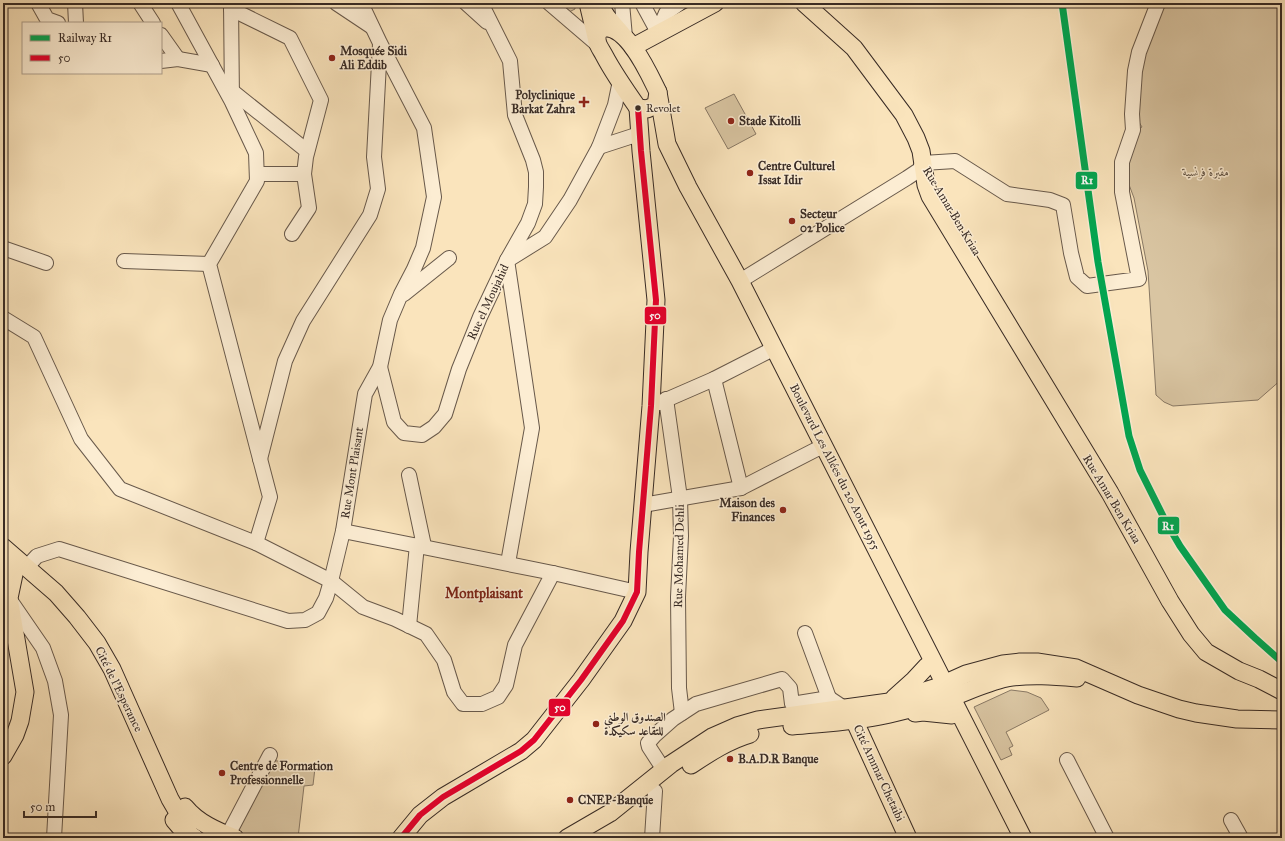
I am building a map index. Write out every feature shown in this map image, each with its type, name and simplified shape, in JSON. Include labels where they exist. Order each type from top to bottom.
[{"type":"main road","points":[[401,838],[420,816],[438,801],[454,790],[522,751],[534,740],[581,680],[623,621],[637,592],[643,504],[659,403],[656,300],[645,135],[638,108],[598,43],[588,3]]},
{"type":"main road","points":[[598,3],[607,17],[627,40],[657,98],[645,135]]},
{"type":"main road","points":[[627,40],[662,14],[699,3]]},
{"type":"main road","points":[[627,40],[715,3]]},
{"type":"main road","points":[[807,5],[854,48],[904,115],[916,138],[921,151],[923,163]]},
{"type":"main road","points":[[598,43],[597,34],[603,28],[614,29],[627,40]]},
{"type":"main road","points":[[638,108],[647,109],[657,98]]},
{"type":"main road","name":"Boulevard Les Allées du 20 Aout 1955","points":[[657,98],[667,144],[688,187],[740,281],[940,685]]},
{"type":"main road","name":"Boulevard Les Allées du 20 Aout 1955","points":[[645,135],[732,281],[767,352],[940,685],[1023,838]]},
{"type":"main road","name":"Rue Amar Ben Kriaa","points":[[923,163],[926,185],[930,196],[1110,493],[1170,601],[1191,634],[1206,652],[1239,671],[1259,679],[1282,692]]},
{"type":"main road","name":"Rue Amar Ben Kriaa","points":[[923,163],[1119,488],[1200,628],[1213,644],[1259,679]]},
{"type":"main road","name":"Cité de l'Esperance","points":[[3,547],[56,593],[97,643],[112,669],[164,788],[177,811],[192,831]]},
{"type":"main road","points":[[3,756],[15,735],[20,721],[25,692],[9,598],[21,564]]},
{"type":"main road","points":[[887,709],[940,685],[970,681],[1003,664],[1037,662],[1076,668],[1151,700],[1196,713],[1237,719],[1278,720]]},
{"type":"main road","points":[[940,685],[948,678],[970,681]]},
{"type":"main road","points":[[887,709],[914,680],[940,685]]},
{"type":"main road","points":[[567,838],[610,813],[664,770],[712,737],[737,726],[758,720],[844,711],[887,709],[956,715],[970,681]]},
{"type":"main road","points":[[588,838],[626,815],[670,779],[706,755],[748,735],[844,711]]},
{"type":"main road","name":"Cité Ammar Chetaibi","points":[[844,711],[881,789],[908,838]]},
{"type":"main road","name":"Boulevard Les Allées du 20 Aout 1955","points":[[956,715],[1014,838]]},
{"type":"main road","points":[[164,788],[174,794],[194,816],[202,822],[232,837]]},
{"type":"main road","name":"Cité Ammar Chetaibi","points":[[881,789],[899,838]]},
{"type":"street","points":[[38,3],[47,19],[55,22]]},
{"type":"street","points":[[75,3],[76,22]]},
{"type":"street","points":[[140,3],[152,22]]},
{"type":"street","points":[[178,3],[212,65],[232,97],[256,154],[257,181],[209,264],[270,497],[256,543]]},
{"type":"street","points":[[336,3],[372,28]]},
{"type":"street","name":"Rue Mont Plaisant","points":[[21,564],[37,556],[59,549],[288,621],[305,620],[318,612],[326,598],[343,531],[365,394],[380,367],[390,320],[423,248],[434,197],[424,128],[372,28],[361,3]]},
{"type":"street","points":[[466,3],[491,26]]},
{"type":"street","points":[[481,3],[491,26],[510,61],[515,115],[533,160],[536,172],[535,204],[528,223],[507,260],[532,428],[508,563]]},
{"type":"street","points":[[550,3],[598,43]]},
{"type":"street","points":[[622,3],[627,40]]},
{"type":"street","points":[[740,281],[907,178],[919,170],[923,163],[954,161],[1007,194],[1050,200],[1063,205],[1071,253],[1077,277],[1087,286],[1139,279],[1122,192],[1122,162],[1133,130],[1132,114],[1135,71],[1139,52],[1158,3]]},
{"type":"street","points":[[232,97],[231,6],[290,38],[321,100],[307,151],[304,174],[309,208],[292,234]]},
{"type":"street","points":[[162,36],[178,60]]},
{"type":"street","points":[[260,459],[285,361],[294,340],[303,321],[370,215],[378,189],[374,157],[380,43]]},
{"type":"street","points":[[162,61],[178,60],[212,65]]},
{"type":"street","name":"Rue el Moujahid","points":[[380,367],[394,422],[404,433],[422,435],[434,427],[445,414],[459,369],[472,336],[507,260],[545,237],[570,200],[599,148],[615,105],[620,81]]},
{"type":"street","points":[[232,97],[307,151]]},
{"type":"street","points":[[599,148],[645,135]]},
{"type":"street","points":[[257,174],[304,174]]},
{"type":"street","points":[[907,178],[926,185]]},
{"type":"street","points":[[3,248],[46,263]]},
{"type":"street","points":[[399,298],[449,258]]},
{"type":"street","points":[[124,261],[209,264]]},
{"type":"street","points":[[3,318],[34,337],[81,439],[120,488],[256,543],[331,581],[364,607],[426,634],[444,660],[454,692],[463,704],[482,704],[498,697],[506,686],[515,645],[553,572]]},
{"type":"street","points":[[659,403],[714,379],[767,352]]},
{"type":"street","points":[[714,379],[741,488]]},
{"type":"street","name":"Rue Mohamed Dehli","points":[[659,403],[680,498],[682,536],[678,612],[679,688],[682,713]]},
{"type":"street","points":[[643,504],[741,488],[817,449]]},
{"type":"street","points":[[409,475],[420,546],[409,626]]},
{"type":"street","points":[[343,531],[553,572],[637,592]]},
{"type":"street","points":[[9,598],[43,648],[56,688],[62,715],[54,838]]},
{"type":"street","points":[[805,633],[844,711]]},
{"type":"street","points":[[664,770],[648,743],[673,719],[696,704],[782,679],[790,688],[792,704],[844,711]]},
{"type":"street","points":[[232,837],[270,755]]},
{"type":"street","points":[[1067,760],[1107,838]]},
{"type":"street","points":[[652,838],[655,791]]},
{"type":"street","points":[[1232,820],[1241,838]]},
{"type":"green space","points":[[553,3],[575,3],[575,9],[567,13]]},
{"type":"green space","name":"مقبرة فرنسية","points":[[1161,3],[1282,3],[1282,379],[1258,400],[1173,406],[1164,402],[1156,395],[1148,271],[1134,198],[1125,174],[1136,131],[1142,127],[1134,114],[1138,70]]},
{"type":"green space","name":"Stade Kitolli","points":[[734,94],[756,134],[728,149],[705,108]]},
{"type":"green space","points":[[1011,690],[1027,692],[1041,698],[1049,710],[1006,732],[1013,746],[1009,748],[1012,755],[1001,760],[974,707]]},
{"type":"green space","points":[[272,760],[315,768],[313,785],[304,786],[298,838],[249,838],[235,833]]},
{"type":"rail line","name":"R1","points":[[1062,3],[1098,262],[1129,436],[1140,470],[1166,522],[1180,546],[1225,610],[1282,662]]},
{"type":"transit line","name":"50","points":[[401,838],[420,815],[443,797],[521,751],[534,740],[581,680],[623,621],[637,592],[651,406],[656,300],[638,108]]},
{"type":"place","name":"Mosquée Sidi Ali Eddib","points":[[332,58]]},
{"type":"place","name":"Polyclinique Barkat Zahra","points":[[584,102]]},
{"type":"place","name":"Revolet","points":[[638,108]]},
{"type":"place","name":"Stade Kitolli","points":[[731,121]]},
{"type":"place","name":"Centre Culturel Issat Idir","points":[[750,173]]},
{"type":"place","name":"Secteur 02 Police","points":[[792,221]]},
{"type":"place","name":"Maison des Finances","points":[[783,510]]},
{"type":"place","name":"الصندوق الوطني للتقاعد سكيكدة","points":[[596,724]]},
{"type":"place","name":"B.A.D.R Banque","points":[[730,759]]},
{"type":"place","name":"Centre de Formation Professionnelle","points":[[222,773]]},
{"type":"place","name":"CNEP-Banque","points":[[570,800]]},
{"type":"district","name":"Montplaisant","points":[[484,593]]}]
